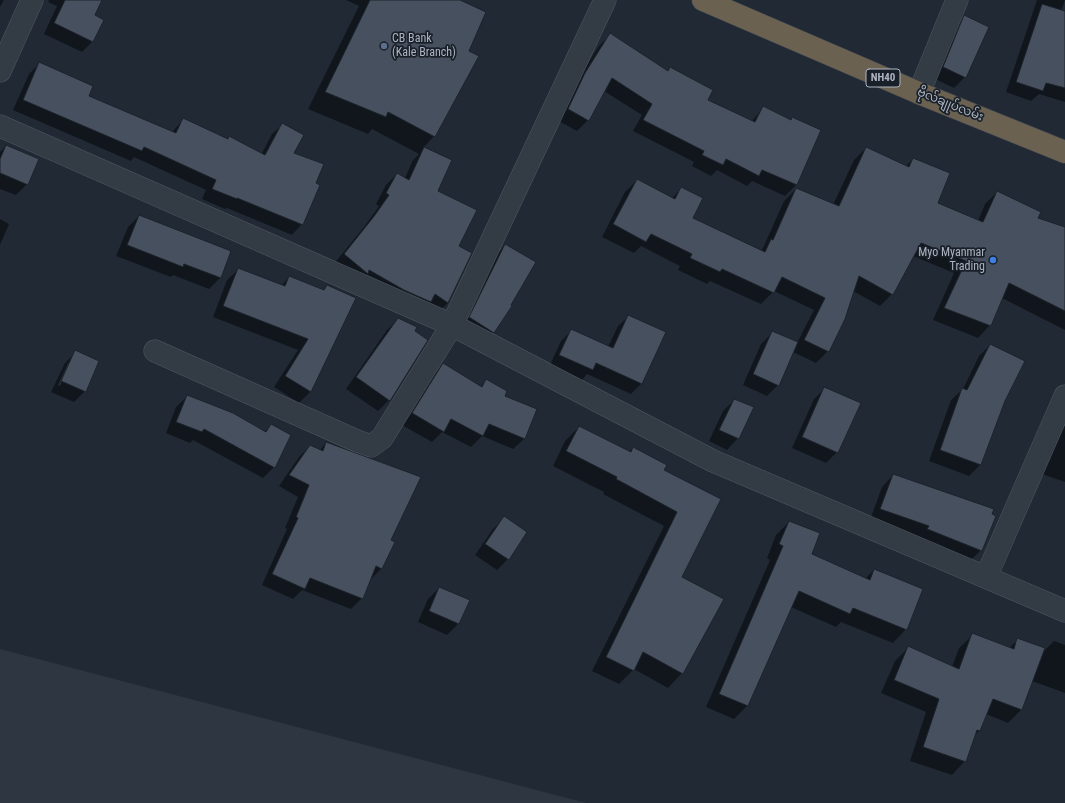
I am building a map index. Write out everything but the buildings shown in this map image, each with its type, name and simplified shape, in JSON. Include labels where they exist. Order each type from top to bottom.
[{"type":"highway","name":"ဗိုလ်ချုပ်လမ်း","points":[[703,0],[919,93],[1065,152]]},
{"type":"street","points":[[0,71],[32,0]]},
{"type":"street","points":[[154,351],[371,446],[382,438],[452,326],[605,0]]},
{"type":"street","points":[[919,93],[958,0]]},
{"type":"street","points":[[0,126],[452,326],[714,461],[1065,611]]},
{"type":"street","points":[[986,577],[1065,396]]},
{"type":"shaded area","points":[[0,649],[586,803],[0,803]]},
{"type":"place","name":"CB Bank (Kale Branch)","points":[[384,46]]},
{"type":"place","name":"Myo Myanmar Trading","points":[[993,260]]}]
